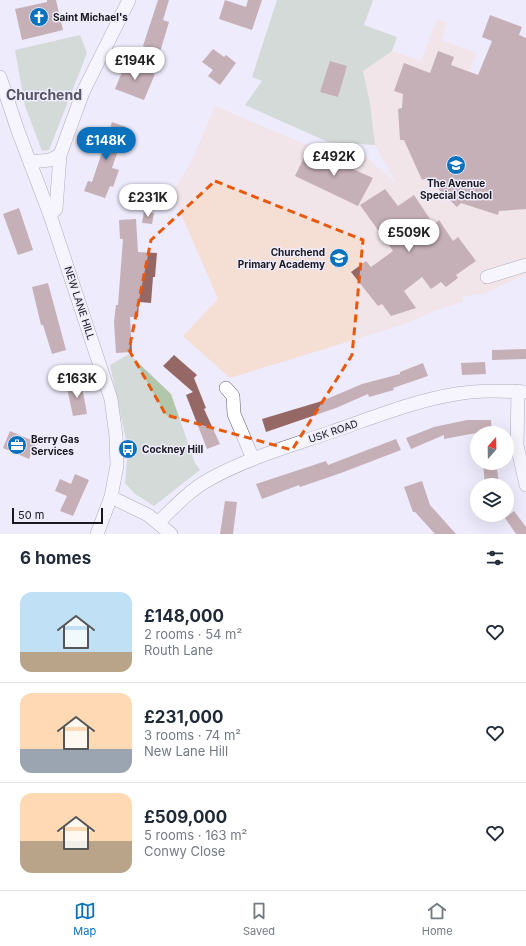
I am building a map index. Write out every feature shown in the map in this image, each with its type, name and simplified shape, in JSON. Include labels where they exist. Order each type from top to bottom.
[{"type":"street","points":[[50,215],[56,209],[60,155],[83,92],[130,0]]},
{"type":"street","name":"NEW LANE HILL","points":[[0,77],[18,131],[50,215],[111,399],[116,436],[117,465],[111,498],[97,534]]},
{"type":"street","points":[[30,162],[50,160],[60,155]]},
{"type":"street","points":[[487,277],[526,265]]},
{"type":"street","points":[[226,388],[233,396],[234,414],[253,459]]},
{"type":"street","name":"USK ROAD","points":[[159,522],[180,501],[208,480],[253,459],[388,412],[455,394],[483,391],[522,392]]},
{"type":"street","points":[[522,392],[517,445],[526,485]]},
{"type":"street","points":[[111,498],[137,508],[159,522],[171,534]]},
{"type":"highlighted area","points":[[215,181],[363,240],[352,355],[292,450],[166,415],[129,350],[151,240]]},
{"type":"shaded area","name":"Churchend Primary Academy","points":[[437,19],[447,23],[442,40],[476,53],[470,71],[526,93],[526,274],[484,294],[463,297],[463,302],[442,308],[402,325],[230,378],[183,336],[218,299],[172,193],[192,160],[215,106],[333,156],[367,158],[396,183],[375,145],[370,103],[363,71],[392,51],[421,61]]},
{"type":"green space","points":[[277,0],[373,0],[364,25],[397,37],[392,51],[363,71],[370,103],[375,145],[328,142],[245,105],[262,81],[252,77]]},
{"type":"green space","points":[[80,35],[87,53],[49,150],[42,151],[25,106],[15,50]]},
{"type":"green space","points":[[129,354],[171,394],[195,463],[200,470],[154,506],[135,494],[125,483],[128,449],[110,365]]},
{"type":"building","name":"Saint Michael's","points":[[47,0],[56,0],[63,30],[22,40],[15,9],[47,2]]},
{"type":"building","points":[[158,0],[169,0],[163,20],[169,22],[160,52],[143,46]]},
{"type":"building","points":[[225,0],[246,7],[248,0],[262,0],[252,30],[219,19]]},
{"type":"building","name":"The Avenue Special School","points":[[490,15],[522,27],[519,35],[526,38],[526,209],[499,211],[498,215],[461,203],[457,207],[427,178],[422,180],[404,140],[400,140],[398,109],[402,108],[403,94],[394,91],[404,63],[430,73],[438,51],[454,57],[451,65],[478,75],[492,41],[482,37]]},
{"type":"building","points":[[213,49],[224,57],[226,55],[236,63],[220,85],[208,76],[213,70],[202,62]]},
{"type":"building","points":[[330,61],[347,66],[338,97],[320,92]]},
{"type":"building","points":[[126,62],[155,74],[144,100],[115,89]]},
{"type":"building","points":[[112,122],[126,127],[112,168],[119,170],[113,187],[110,186],[105,198],[84,191],[88,181],[92,182],[103,149],[93,146],[98,132],[108,135]]},
{"type":"building","points":[[308,149],[373,178],[358,206],[295,176]]},
{"type":"building","points":[[385,189],[398,206],[414,195],[434,225],[439,220],[453,241],[458,237],[476,261],[456,275],[458,278],[446,287],[441,282],[431,289],[422,277],[404,291],[416,308],[391,316],[382,304],[378,306],[351,272],[366,261],[371,267],[393,251],[360,205]]},
{"type":"building","points":[[19,208],[33,250],[18,255],[3,214]]},
{"type":"building","points":[[144,211],[154,213],[152,224],[142,223]]},
{"type":"building","points":[[136,219],[138,252],[157,253],[155,277],[153,277],[151,303],[139,302],[138,317],[130,317],[132,352],[116,353],[114,322],[116,305],[118,305],[123,239],[120,239],[119,220]]},
{"type":"building","points":[[48,283],[66,350],[52,354],[43,325],[41,325],[32,287]]},
{"type":"building","points":[[526,349],[526,359],[492,360],[492,350]]},
{"type":"building","points":[[174,355],[197,375],[194,378],[206,408],[204,409],[220,444],[207,449],[186,395],[193,392],[163,366]]},
{"type":"building","points":[[485,362],[486,374],[462,375],[461,363]]},
{"type":"building","points":[[423,363],[428,376],[393,388],[394,390],[369,397],[368,394],[336,408],[266,432],[262,419],[322,401],[362,384],[400,374],[400,372]]},
{"type":"building","points":[[81,381],[87,414],[73,416],[66,384]]},
{"type":"building","points":[[467,420],[491,420],[491,426],[470,426],[470,434],[444,439],[444,435],[411,449],[406,438],[434,427]]},
{"type":"building","points":[[10,431],[36,442],[29,459],[3,448]]},
{"type":"building","points":[[396,439],[401,450],[300,487],[299,485],[262,499],[256,484],[326,461],[328,465]]},
{"type":"building","points":[[484,470],[497,470],[498,478],[484,478]]},
{"type":"building","points":[[75,474],[89,480],[73,516],[60,511],[67,496],[55,491],[60,479],[71,484]]},
{"type":"building","points":[[422,481],[430,505],[456,534],[435,534],[415,512],[413,512],[404,487]]},
{"type":"building","points":[[225,501],[237,502],[233,534],[220,534]]},
{"type":"building","points":[[514,511],[526,527],[526,534],[516,534],[508,522],[514,522]]},
{"type":"place","name":"Saint Michael's","points":[[39,17]]},
{"type":"place","name":"The Avenue Special School","points":[[456,165]]},
{"type":"place","name":"Churchend Primary Academy","points":[[339,258]]},
{"type":"place","name":"Berry Gas Services","points":[[17,445]]},
{"type":"place","name":"Cockney Hill","points":[[128,449]]},
{"type":"district","name":"Churchend","points":[[44,95]]}]
